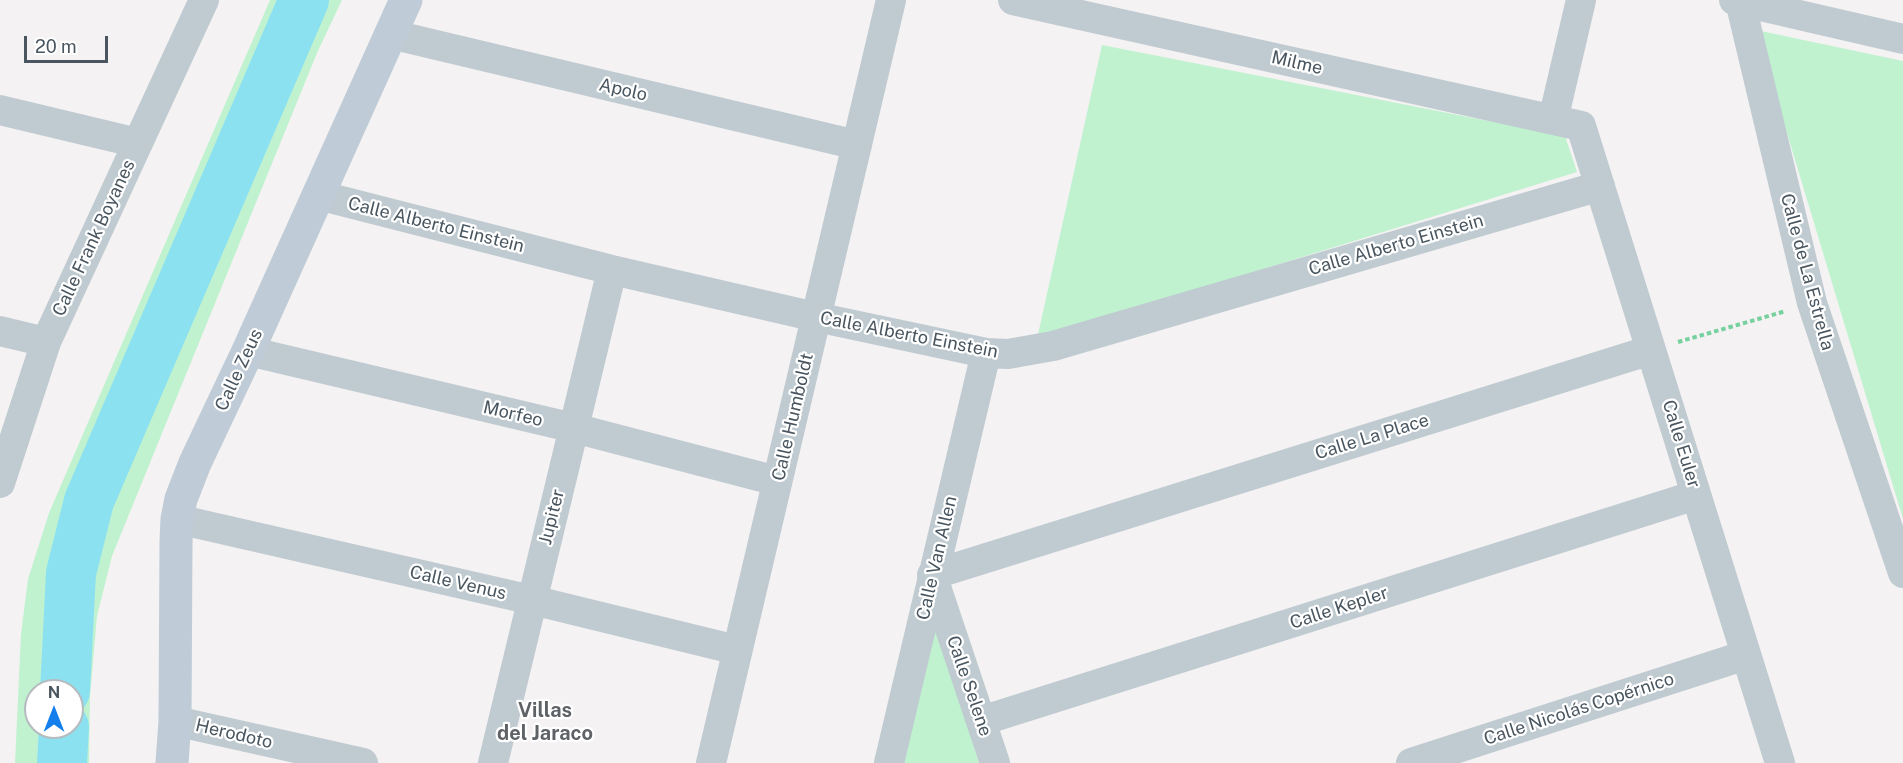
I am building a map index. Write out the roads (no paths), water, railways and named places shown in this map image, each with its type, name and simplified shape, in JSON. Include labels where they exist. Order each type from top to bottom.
[{"type":"street","name":"Calle Frank Boyanes","points":[[0,483],[46,342],[204,0]]},
{"type":"street","name":"Calle Zeus","points":[[172,763],[175,721],[177,519],[181,499],[406,0]]},
{"type":"street","name":"Calle Humboldt","points":[[711,763],[891,0]]},
{"type":"street","name":"Milme","points":[[1013,0],[1057,5],[1567,123]]},
{"type":"street","points":[[1567,123],[1581,0]]},
{"type":"street","points":[[1737,1],[1903,39]]},
{"type":"street","name":"Calle de La Estrella","points":[[1737,1],[1812,303],[1903,573]]},
{"type":"street","name":"Apolo","points":[[390,34],[857,145]]},
{"type":"street","points":[[0,110],[138,143]]},
{"type":"street","name":"Calle Euler","points":[[1567,123],[1600,186],[1780,763]]},
{"type":"street","name":"Calle Alberto Einstein","points":[[318,195],[612,270],[816,318],[986,353],[1008,354],[1053,346],[1600,186]]},
{"type":"street","name":"Jupiter","points":[[493,763],[612,270]]},
{"type":"street","points":[[0,331],[46,342]]},
{"type":"street","name":"Calle La Place","points":[[932,575],[1651,350]]},
{"type":"street","name":"Morfeo","points":[[248,351],[574,428],[777,481]]},
{"type":"street","name":"Calle Van Allen","points":[[889,763],[986,353]]},
{"type":"street","name":"Calle Kepler","points":[[981,721],[1696,495]]},
{"type":"street","name":"Calle Venus","points":[[177,519],[532,600],[737,650]]},
{"type":"street","name":"Calle Selene","points":[[932,575],[995,763]]},
{"type":"street","name":"Calle Nicolás Copérnico","points":[[1411,763],[1746,655]]},
{"type":"street","name":"Herodoto","points":[[175,721],[363,763]]},
{"type":"waterway","points":[[66,679],[71,573],[89,501],[304,0]]},
{"type":"waterway","points":[[62,763],[63,739]]},
{"type":"district","name":"Villas del Jaraco","points":[[545,722]]}]
